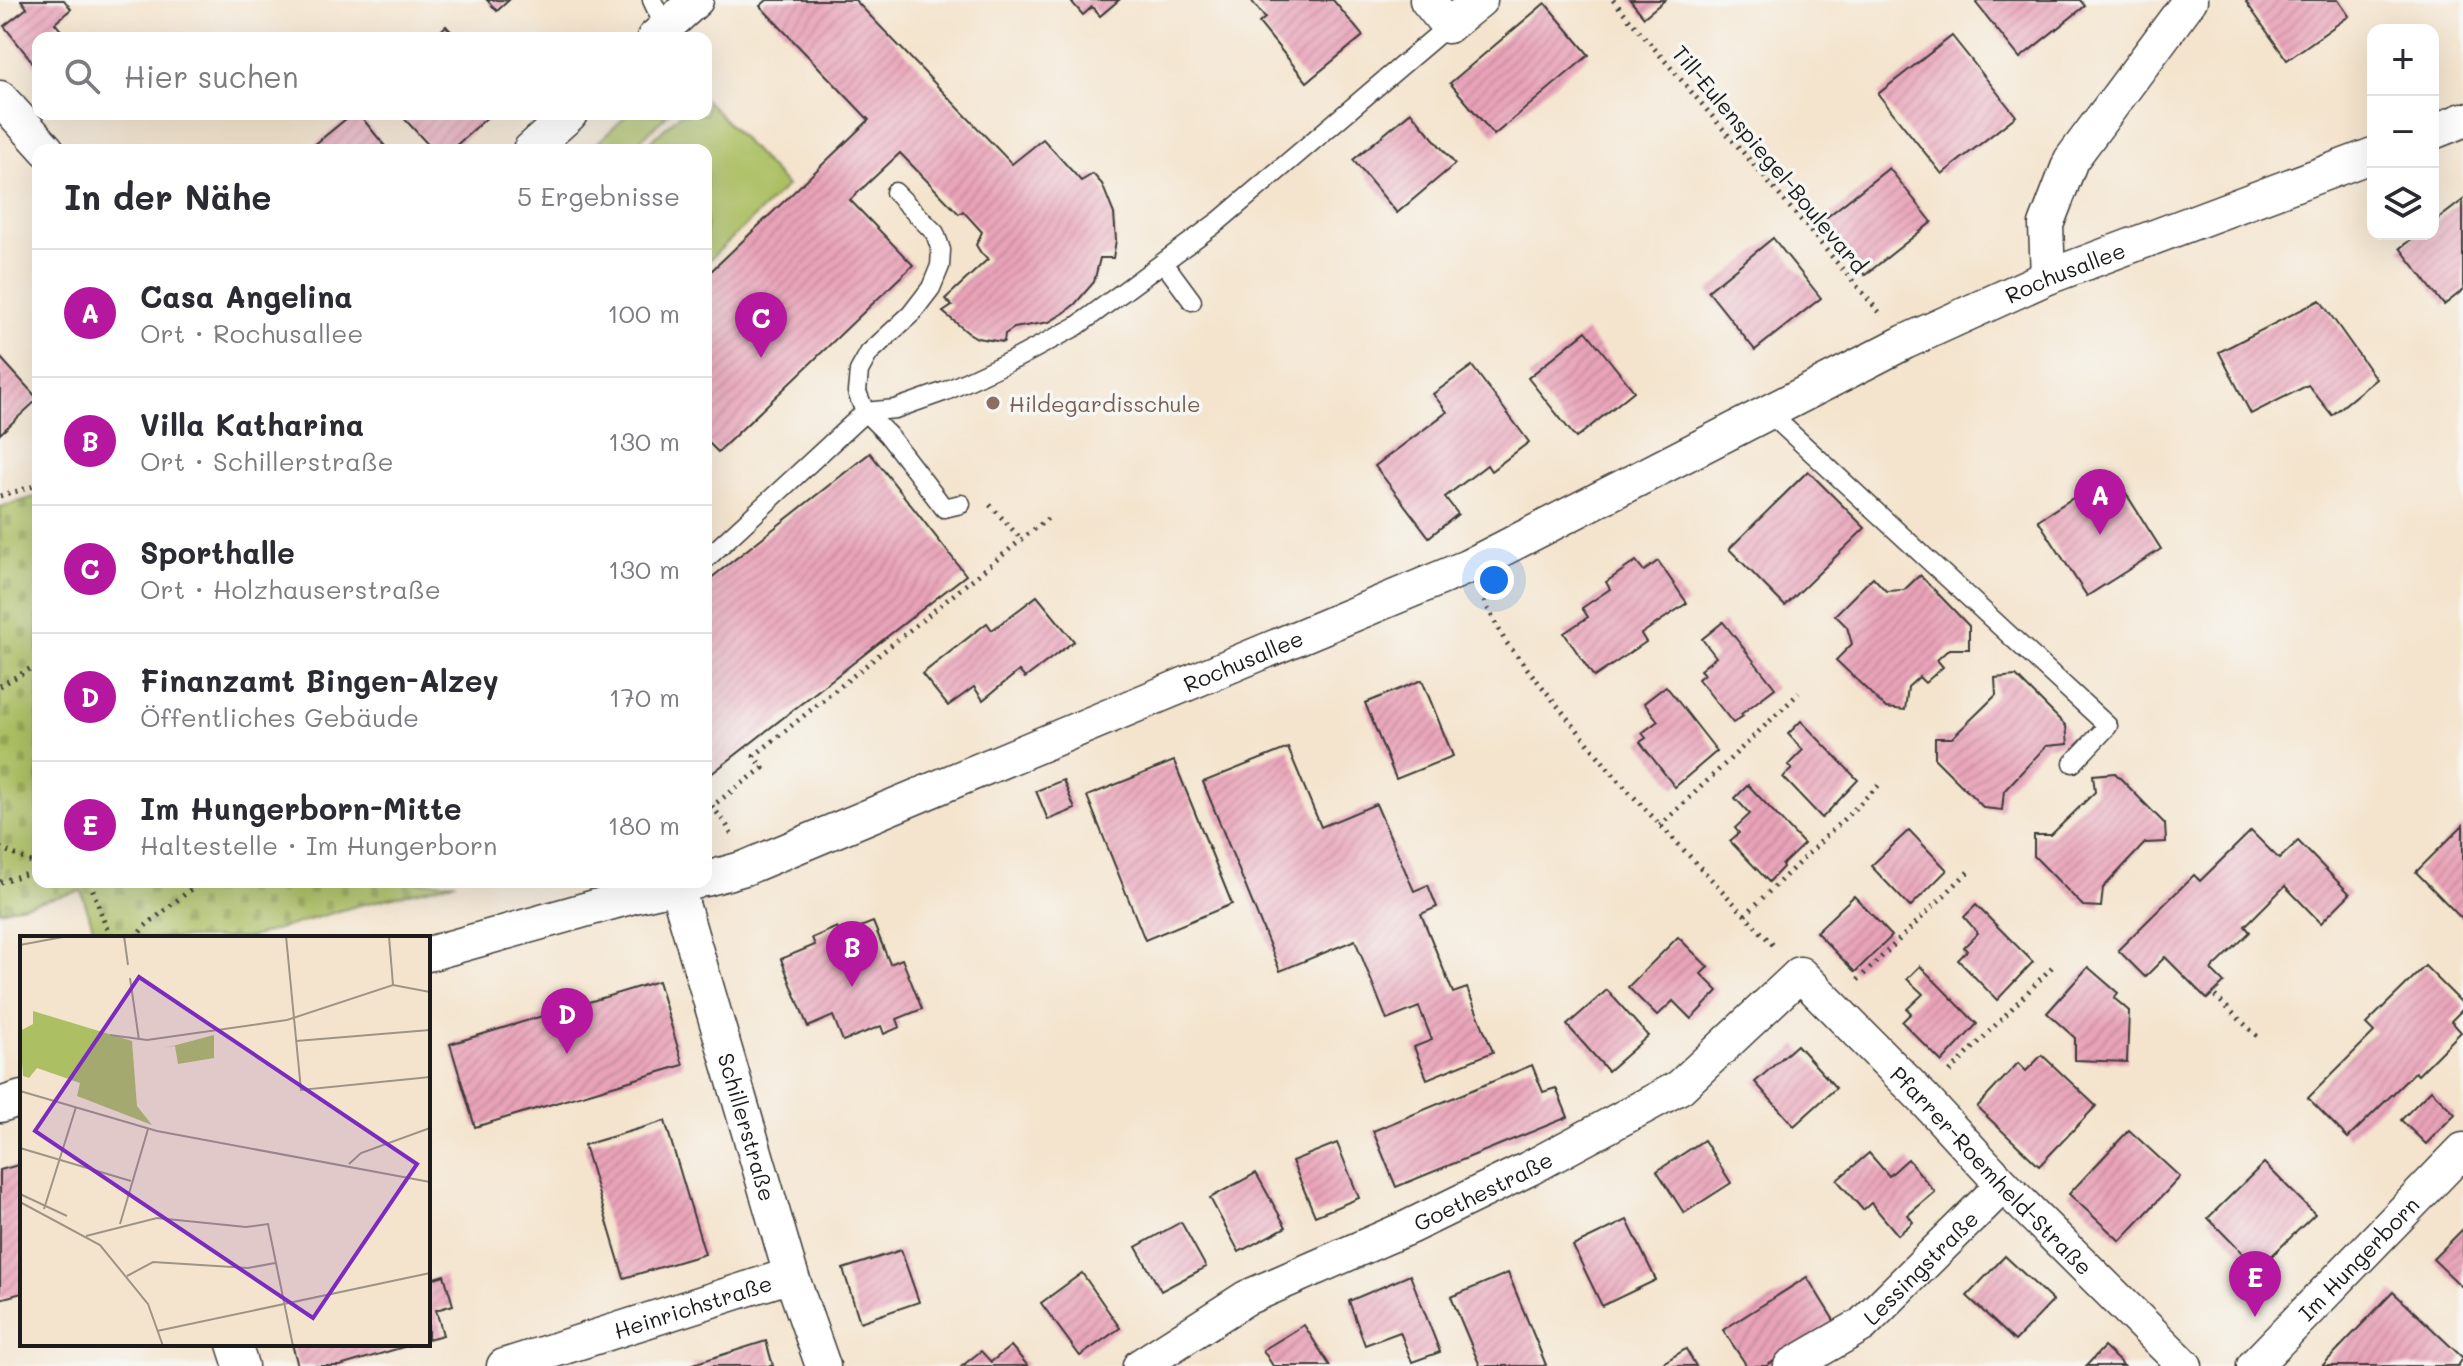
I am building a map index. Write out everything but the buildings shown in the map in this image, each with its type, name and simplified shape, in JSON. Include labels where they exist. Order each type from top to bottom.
[{"type":"street","points":[[657,22],[696,0]]},
{"type":"street","points":[[1438,13],[1480,0]]},
{"type":"street","points":[[2048,277],[2046,225],[2071,160],[2190,0]]},
{"type":"street","points":[[0,98],[42,144]]},
{"type":"street","points":[[537,144],[563,120]]},
{"type":"street","points":[[2439,130],[2463,120]]},
{"type":"street","name":"Rochusallee","points":[[712,878],[745,868],[1467,567],[1905,342],[2048,277],[2367,157]]},
{"type":"street","name":"Rochusallee","points":[[430,953],[670,888]]},
{"type":"street","name":"Schillerstraße","points":[[694,888],[791,1275],[823,1366]]},
{"type":"street","name":"Pfarrer-Roemheld-Straße","points":[[1800,974],[1924,1099],[2003,1185],[2185,1366]]},
{"type":"street","name":"Goethestraße","points":[[1140,1366],[1246,1298],[1409,1227],[1530,1168],[1680,1087],[1800,974]]},
{"type":"street","points":[[0,1105],[20,1099]]},
{"type":"street","name":"Im Hungerborn","points":[[2254,1366],[2463,1150]]},
{"type":"street","name":"Lessingstraße","points":[[1791,1366],[1862,1325],[2003,1185]]},
{"type":"street","name":"Heinrichstraße","points":[[504,1366],[791,1275]]},
{"type":"street","points":[[235,1346],[241,1366]]},
{"type":"lane","points":[[712,553],[865,412],[895,409],[946,391],[1017,358],[1077,326],[1164,263],[1219,221],[1438,13]]},
{"type":"lane","points":[[895,192],[935,233],[941,250],[940,266],[931,288],[911,314],[869,353],[859,371],[857,392],[865,412],[888,435],[944,508],[961,504]]},
{"type":"lane","points":[[1164,263],[1192,301]]},
{"type":"lane","points":[[1768,412],[2108,726],[2073,763]]},
{"type":"path","name":"Till-Eulenspiegel-Boulevard","points":[[1613,0],[1872,303]]},
{"type":"path","points":[[0,496],[32,487]]},
{"type":"path","points":[[961,504],[971,516],[987,501],[1022,540]]},
{"type":"path","points":[[745,868],[727,826],[712,806],[763,768],[754,756],[1052,515]]},
{"type":"path","points":[[1467,567],[1505,641],[1617,779],[1800,974]]},
{"type":"path","points":[[0,686],[32,667]]},
{"type":"path","points":[[1660,826],[1799,693]]},
{"type":"path","points":[[1745,915],[1879,785]]},
{"type":"path","points":[[0,848],[32,864]]},
{"type":"path","points":[[0,882],[32,869]]},
{"type":"path","points":[[1832,1006],[1969,871]]},
{"type":"path","points":[[92,888],[106,927],[113,936]]},
{"type":"path","points":[[137,936],[193,888]]},
{"type":"path","points":[[1924,1099],[2054,965]]},
{"type":"path","points":[[2215,996],[2259,1038]]},
{"type":"green space","points":[[712,106],[787,186],[712,257],[712,144],[648,144],[674,120],[712,120]]},
{"type":"green space","points":[[622,120],[662,120],[636,144],[596,144]]},
{"type":"green space","points":[[32,498],[32,888],[431,888],[255,936],[96,936],[81,891],[0,911],[0,507]]},
{"type":"place","name":"Sporthalle","points":[[761,358]]},
{"type":"place","name":"Hildegardisschule","points":[[993,403]]},
{"type":"place","name":"Casa Angelina","points":[[2100,535]]},
{"type":"place","name":"Villa Katharina","points":[[852,987]]},
{"type":"place","name":"Finanzamt Bingen-Alzey","points":[[567,1054]]},
{"type":"place","name":"Im Hungerborn-Mitte","points":[[2255,1317]]}]
